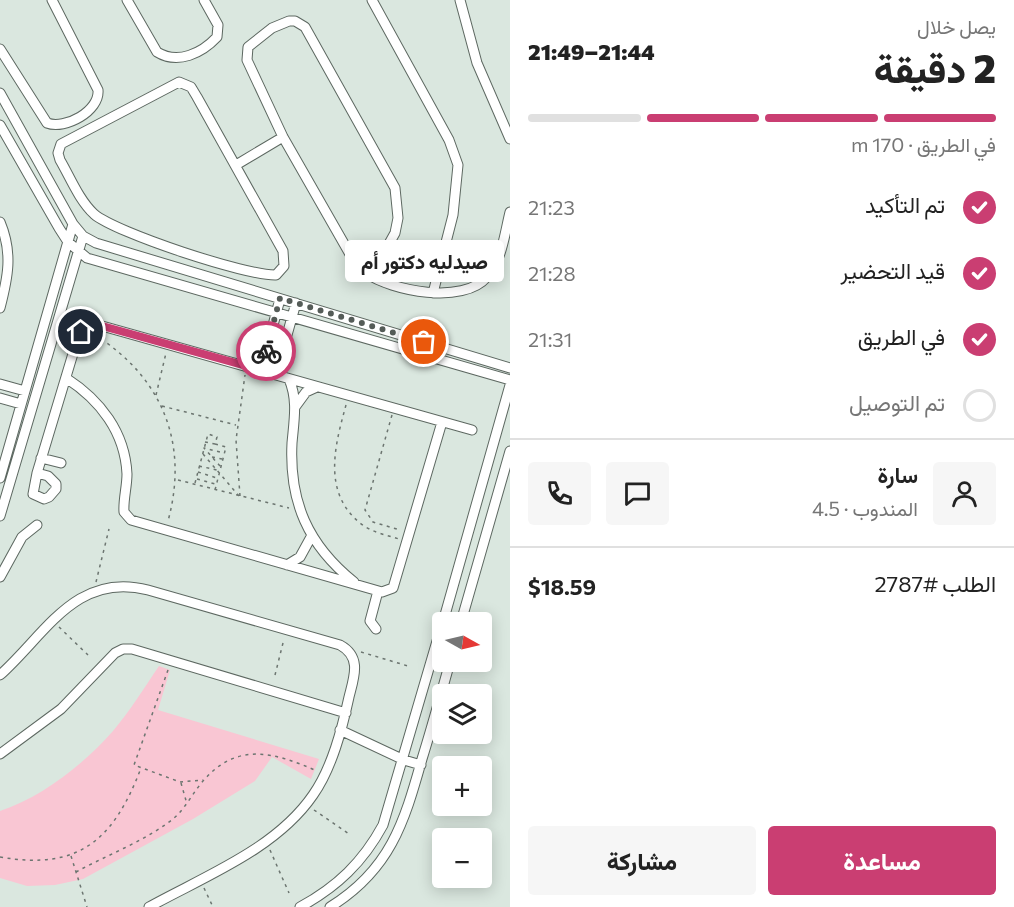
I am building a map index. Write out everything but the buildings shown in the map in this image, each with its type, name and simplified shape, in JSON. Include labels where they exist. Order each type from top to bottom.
[{"type":"street","points":[[0,50],[47,123],[65,124],[91,108],[98,95],[95,83],[52,0]]},
{"type":"street","points":[[127,0],[157,52],[177,58],[187,57],[207,47],[217,37],[218,25],[204,0]]},
{"type":"street","points":[[372,0],[449,140],[458,165],[453,215],[433,292]]},
{"type":"street","points":[[460,0],[477,63],[510,139]]},
{"type":"street","points":[[366,273],[390,244],[395,233],[398,218],[394,188],[305,27],[295,21],[272,28],[248,47],[246,53],[250,68],[283,137],[351,256],[366,273],[383,284],[433,292],[452,293],[481,283],[505,249],[510,212]]},
{"type":"street","points":[[179,82],[190,87],[236,165],[283,251],[284,266],[276,274],[215,261],[117,228],[89,209],[60,160],[58,149],[61,144],[179,82]]},
{"type":"street","points":[[0,93],[73,224],[83,236],[96,243],[510,368]]},
{"type":"street","points":[[0,125],[68,243],[95,262],[510,380]]},
{"type":"street","points":[[236,165],[283,137]]},
{"type":"street","points":[[0,222],[9,251],[0,308]]},
{"type":"street","points":[[0,478],[73,224]]},
{"type":"street","points":[[1,509],[83,236]]},
{"type":"street","points":[[261,370],[280,298]]},
{"type":"street","points":[[276,374],[296,303]]},
{"type":"street","points":[[37,472],[78,337],[85,328],[95,324],[472,430]]},
{"type":"street","points":[[66,378],[95,400],[116,430],[125,458],[127,487],[124,507],[127,517],[136,523],[386,592],[393,588],[442,422]]},
{"type":"street","points":[[289,379],[295,407],[292,464],[300,510],[311,537],[332,564],[358,585]]},
{"type":"street","points":[[0,384],[25,391]]},
{"type":"street","points":[[446,612],[510,385]]},
{"type":"street","points":[[295,407],[306,392],[317,387]]},
{"type":"street","points":[[0,398],[21,404]]},
{"type":"street","points":[[464,612],[510,451]]},
{"type":"street","points":[[41,458],[61,463]]},
{"type":"street","points":[[0,577],[22,537],[37,525]]},
{"type":"street","points":[[287,565],[300,557],[311,537]]},
{"type":"street","points":[[1,671],[73,602],[95,592],[119,587],[138,588],[345,648],[356,665],[340,730],[323,774],[306,804],[266,841],[149,907]]},
{"type":"street","points":[[376,629],[370,621],[378,591]]},
{"type":"street","points":[[0,754],[61,709],[119,650],[132,649],[346,712]]},
{"type":"street","points":[[300,907],[339,882],[368,851],[388,812],[432,662]]},
{"type":"street","points":[[330,907],[361,884],[392,846],[406,817],[447,672]]},
{"type":"street","points":[[340,730],[404,760],[421,765]]},
{"type":"path","points":[[85,328],[128,360],[161,406],[172,436],[177,479],[165,531]]},
{"type":"path","points":[[156,396],[168,345]]},
{"type":"path","points":[[240,496],[236,425],[248,366]]},
{"type":"path","points":[[349,396],[335,450],[334,477],[338,489],[360,523],[371,530],[408,537]]},
{"type":"path","points":[[161,406],[236,425]]},
{"type":"path","points":[[394,408],[365,510],[374,522],[408,537]]},
{"type":"path","points":[[194,484],[207,434],[218,437],[215,444]]},
{"type":"path","points":[[205,442],[226,447],[220,467],[213,477]]},
{"type":"path","points":[[210,449],[212,443]]},
{"type":"path","points":[[219,452],[221,446]]},
{"type":"path","points":[[204,448],[224,453]]},
{"type":"path","points":[[204,448],[220,467]]},
{"type":"path","points":[[212,457],[215,451]]},
{"type":"path","points":[[202,453],[240,496]]},
{"type":"path","points":[[212,457],[223,459]]},
{"type":"path","points":[[216,462],[218,458]]},
{"type":"path","points":[[201,459],[208,461]]},
{"type":"path","points":[[205,467],[208,461]]},
{"type":"path","points":[[199,466],[217,471]]},
{"type":"path","points":[[214,489],[218,478],[217,471]]},
{"type":"path","points":[[197,472],[218,478]]},
{"type":"path","points":[[206,481],[208,475]]},
{"type":"path","points":[[196,478],[216,484]]},
{"type":"path","points":[[177,479],[300,510]]},
{"type":"path","points":[[210,488],[211,483]]},
{"type":"path","points":[[95,592],[110,529]]},
{"type":"path","points":[[52,620],[88,655]]},
{"type":"path","points":[[275,675],[286,630]]},
{"type":"path","points":[[345,648],[408,666]]},
{"type":"path","points":[[171,661],[134,765],[180,782],[204,780]]},
{"type":"path","points":[[76,872],[167,823],[187,804],[204,780],[230,760],[261,753],[284,756],[323,774]]},
{"type":"path","points":[[0,857],[46,860],[70,855],[94,842],[113,824],[127,802],[141,768]]},
{"type":"path","points":[[180,782],[187,804]]},
{"type":"path","points":[[306,804],[349,834]]},
{"type":"path","points":[[266,841],[289,893]]},
{"type":"path","points":[[70,855],[87,907]]},
{"type":"path","points":[[200,879],[213,907]]},
{"type":"shaded area","points":[[159,666],[170,670],[158,710],[319,759],[311,779],[272,757],[255,781],[193,819],[83,879],[55,885],[27,886],[0,878],[0,811],[46,789],[89,756],[119,723]]},
{"type":"way so far","points":[[266,351],[280,298],[424,342]]},
{"type":"place","name":"صيدليه دكتور أم","points":[[424,342]]},
{"type":"route","points":[[81,332],[95,324],[261,370],[266,351]]}]
